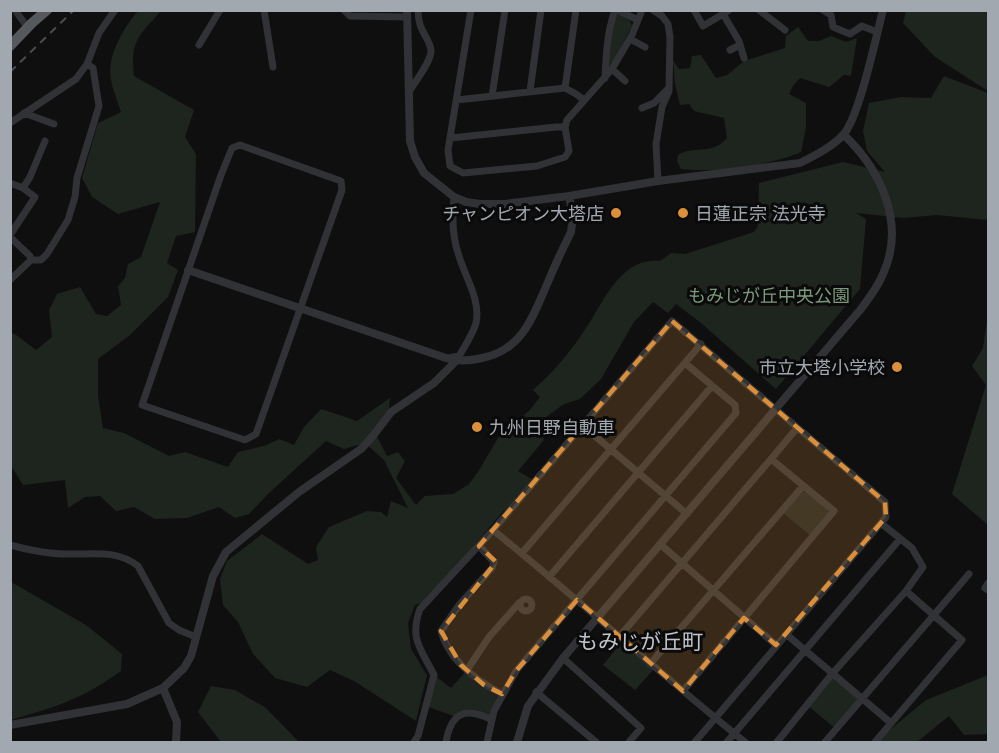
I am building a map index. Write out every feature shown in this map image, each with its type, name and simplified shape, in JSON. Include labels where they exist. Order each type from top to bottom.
[{"type":"highway","points":[[10,46],[47,10]]},
{"type":"street","points":[[15,10],[28,28]]},
{"type":"street","points":[[10,123],[76,79],[87,64],[99,33],[115,10]]},
{"type":"street","points":[[199,45],[220,10]]},
{"type":"street","points":[[264,10],[273,67]]},
{"type":"street","points":[[344,10],[350,16],[407,14],[410,141],[415,157],[424,173],[454,196],[480,204],[505,204],[569,196],[657,181],[800,163],[815,156],[844,135],[859,102],[883,10]]},
{"type":"street","points":[[408,92],[430,58],[431,50],[418,23],[418,10]]},
{"type":"street","points":[[471,10],[448,159],[450,166],[463,173],[537,166],[565,157],[569,151],[565,127],[567,120],[612,69],[630,39],[642,10]]},
{"type":"street","points":[[492,96],[505,10]]},
{"type":"street","points":[[530,91],[541,10]]},
{"type":"street","points":[[565,88],[576,10]]},
{"type":"street","points":[[605,78],[611,21],[616,10],[638,20]]},
{"type":"street","points":[[653,10],[668,24],[670,37],[670,87],[662,107],[656,144],[657,181]]},
{"type":"street","points":[[662,16],[669,10]]},
{"type":"street","points":[[694,10],[703,26],[726,12],[744,58]]},
{"type":"street","points":[[759,10],[785,30]]},
{"type":"street","points":[[823,10],[831,15],[832,27],[850,34],[862,26],[877,32]]},
{"type":"street","points":[[630,39],[645,47]]},
{"type":"street","points":[[730,50],[740,45]]},
{"type":"street","points":[[10,280],[32,260],[40,260],[47,254],[68,220],[75,197],[77,178],[99,106],[93,68],[87,64]]},
{"type":"street","points":[[612,69],[626,81]]},
{"type":"street","points":[[642,108],[660,98],[670,87]]},
{"type":"street","points":[[457,100],[565,88],[584,100]]},
{"type":"street","points":[[24,113],[54,124]]},
{"type":"street","points":[[451,138],[556,126],[565,127]]},
{"type":"street","points":[[517,742],[528,706],[536,692],[776,409],[874,291],[884,273],[890,254],[892,231],[888,202],[879,179],[859,148],[844,135]]},
{"type":"street","points":[[22,188],[30,177],[45,141]]},
{"type":"street","points":[[240,145],[341,181],[342,190],[300,309],[256,434],[245,440],[237,438],[142,405],[232,148],[240,145]]},
{"type":"street","points":[[10,183],[35,197],[10,236],[32,260]]},
{"type":"street","points":[[446,358],[459,356],[476,324],[477,314],[470,282],[454,238],[452,212],[454,196]]},
{"type":"street","points":[[188,270],[456,361],[497,355],[516,342],[525,332],[570,232],[573,216],[569,196]]},
{"type":"street","points":[[414,742],[418,736],[434,675],[417,642],[414,626],[420,609],[479,546],[672,321],[885,502],[886,517],[695,742]]},
{"type":"street","points":[[522,553],[701,344]]},
{"type":"street","points":[[10,725],[126,704],[163,688],[184,668],[191,656],[213,576],[226,552],[306,487],[361,449],[391,412],[434,383],[456,361]]},
{"type":"street","points":[[487,742],[502,694],[516,670],[736,413],[735,405],[685,363]]},
{"type":"street","points":[[549,577],[712,386]]},
{"type":"street","points":[[582,425],[687,514]]},
{"type":"street","points":[[619,637],[797,428]]},
{"type":"street","points":[[683,691],[834,511],[771,459]]},
{"type":"street","points":[[650,664],[803,486]]},
{"type":"street","points":[[777,742],[832,674],[906,591],[923,567],[912,548],[882,524]]},
{"type":"street","points":[[493,530],[745,742]]},
{"type":"street","points":[[726,742],[900,539]]},
{"type":"street","points":[[660,544],[776,645]]},
{"type":"street","points":[[10,545],[33,551],[67,554],[101,552],[131,560],[138,566],[169,623],[196,637]]},
{"type":"street","points":[[479,546],[494,562],[492,567],[459,605],[441,631],[444,640],[461,665],[484,685],[502,694]]},
{"type":"street","points":[[825,742],[969,574]]},
{"type":"street","points":[[988,583],[986,588],[988,590]]},
{"type":"street","points":[[875,742],[962,640],[906,591]]},
{"type":"street","points":[[467,670],[489,637],[519,603]]},
{"type":"street","points":[[786,634],[891,723]]},
{"type":"street","points":[[563,658],[641,728],[629,742]]},
{"type":"street","points":[[163,688],[177,722],[176,742]]},
{"type":"street","points":[[536,692],[596,742]]},
{"type":"street","points":[[446,742],[450,726],[462,713],[471,712],[492,720]]},
{"type":"highlighted area","points":[[672,321],[885,502],[886,517],[882,524],[776,645],[744,618],[683,691],[577,600],[516,671],[502,694],[484,685],[461,665],[441,631],[496,562],[479,546]]},
{"type":"green space","name":"もみじが丘中央公園","points":[[138,11],[161,11],[142,33],[135,46],[134,76],[194,110],[185,137],[196,154],[195,232],[176,236],[167,263],[178,270],[168,297],[130,335],[98,359],[98,396],[103,428],[124,433],[169,456],[185,452],[228,467],[238,452],[267,445],[279,439],[294,445],[304,427],[321,409],[357,421],[390,398],[389,408],[373,429],[387,456],[398,452],[405,461],[396,478],[416,505],[425,496],[453,494],[469,484],[501,433],[529,411],[540,397],[533,390],[573,347],[623,274],[646,261],[660,261],[671,253],[685,254],[754,232],[758,226],[759,183],[843,162],[885,172],[867,151],[863,131],[869,103],[901,97],[931,98],[944,76],[988,93],[988,220],[937,215],[903,218],[856,213],[866,219],[860,289],[776,389],[676,304],[668,313],[653,302],[634,322],[601,379],[580,399],[564,404],[538,423],[544,440],[518,471],[535,481],[508,512],[504,510],[427,601],[415,605],[408,623],[411,649],[427,675],[416,721],[354,681],[330,670],[307,687],[275,678],[253,654],[238,622],[223,605],[220,579],[227,561],[262,534],[308,564],[318,560],[316,547],[329,527],[367,511],[381,512],[387,517],[391,501],[408,508],[384,460],[365,443],[344,449],[326,441],[249,514],[235,518],[219,507],[187,518],[155,519],[134,507],[116,511],[100,496],[85,497],[68,508],[65,480],[23,485],[11,466],[11,333],[36,350],[52,337],[49,310],[57,294],[80,287],[96,314],[107,316],[121,305],[118,286],[125,278],[128,264],[141,257],[160,202],[118,214],[92,197],[82,178],[98,123],[121,112],[111,80],[111,62],[117,43]]},
{"type":"green space","points":[[906,11],[988,11],[988,91],[935,57],[903,23]]},
{"type":"green space","points":[[619,14],[630,21],[632,26],[610,68],[610,49],[615,16]]},
{"type":"green space","points":[[798,27],[808,41],[819,41],[831,36],[846,42],[857,38],[851,76],[844,75],[829,87],[800,78],[789,94],[806,103],[806,127],[801,152],[775,161],[742,167],[709,170],[681,169],[677,161],[678,155],[715,147],[727,138],[724,118],[694,111],[689,104],[680,105],[673,60],[679,69],[690,68],[692,56],[701,55],[716,78],[727,75],[744,61],[785,48],[786,36]]},
{"type":"green space","points":[[988,313],[988,525],[952,494],[986,385],[972,366],[983,348]]},
{"type":"green space","points":[[806,491],[829,512],[811,536],[783,513],[802,492]]},
{"type":"green space","points":[[11,582],[86,625],[122,654],[121,671],[94,689],[68,701],[11,720]]},
{"type":"green space","points":[[623,640],[655,668],[635,690],[603,665]]},
{"type":"green space","points":[[467,670],[502,694],[492,720],[474,713],[456,717],[426,706],[434,675],[451,688]]},
{"type":"green space","points":[[832,674],[862,698],[836,729],[807,705]]},
{"type":"green space","points":[[988,675],[988,734],[964,735],[949,716],[917,742],[875,742],[926,700]]},
{"type":"green space","points":[[211,686],[235,690],[266,708],[299,742],[221,742],[198,712]]},
{"type":"railway","points":[[10,72],[74,10]]},
{"type":"place","name":"チャンピオン大塔店","points":[[616,213]]},
{"type":"place","name":"日蓮正宗 法光寺","points":[[683,213]]},
{"type":"place","name":"市立大塔小学校","points":[[897,367]]},
{"type":"place","name":"九州日野自動車","points":[[477,427]]},
{"type":"district","name":"もみじが丘町","points":[[640,641]]}]
